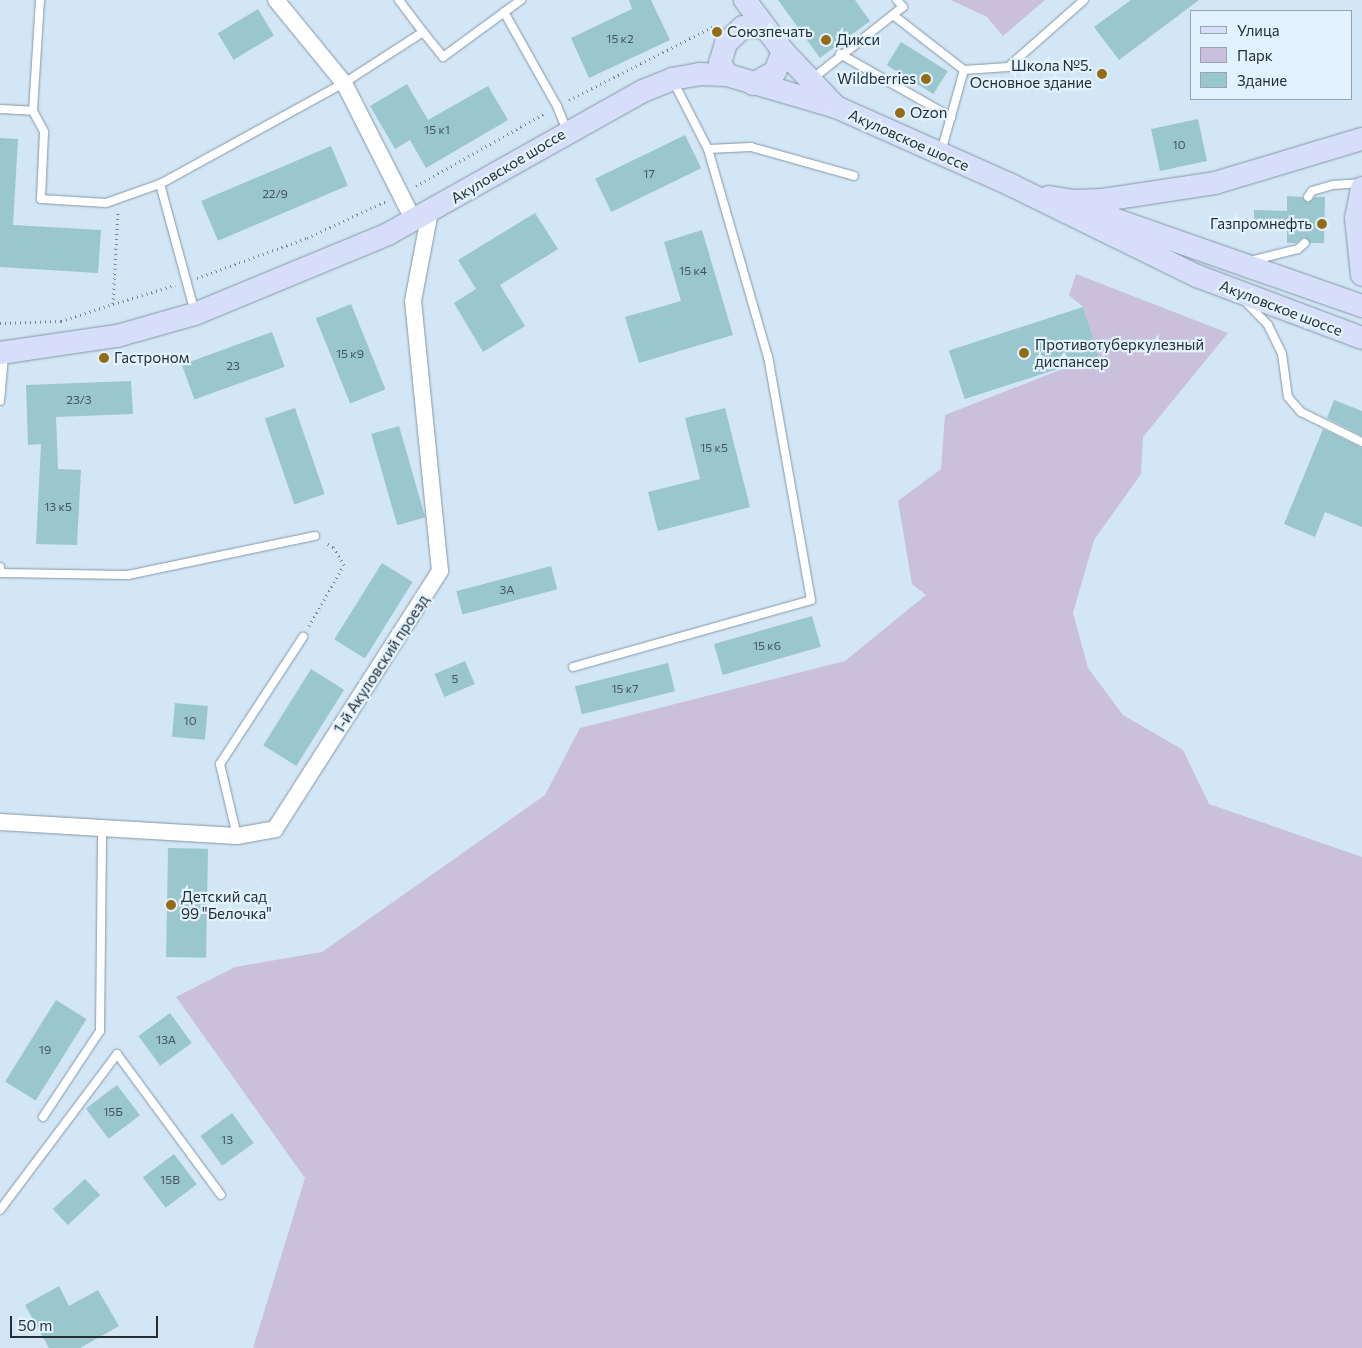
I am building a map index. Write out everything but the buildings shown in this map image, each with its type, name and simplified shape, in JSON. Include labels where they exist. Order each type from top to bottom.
[{"type":"street","points":[[276,0],[344,83],[401,195],[422,216]]},
{"type":"street","points":[[744,0],[783,51],[836,108]]},
{"type":"street","points":[[727,75],[720,63],[726,43],[743,27],[764,28]]},
{"type":"street","points":[[753,84],[775,72],[783,51]]},
{"type":"street","name":"Акуловское шоссе","points":[[2,353],[117,336],[195,314],[422,216],[567,131],[643,91],[672,79],[700,74],[727,75],[836,108],[1011,185],[1234,291],[1362,338]]},
{"type":"street","points":[[1041,195],[1073,201],[1103,200],[1215,183],[1362,139]]},
{"type":"street","name":"Акуловское шоссе","points":[[1011,185],[1243,263],[1362,306]]},
{"type":"street","points":[[1362,188],[1356,218],[1362,275]]},
{"type":"street","name":"1-й Акуловский проезд","points":[[0,822],[237,836],[275,829],[440,571],[413,301],[422,216]]},
{"type":"lane","points":[[40,0],[33,111],[44,132],[41,199],[106,203],[160,184],[344,83],[423,32]]},
{"type":"lane","points":[[399,0],[442,57],[521,0]]},
{"type":"lane","points":[[810,80],[840,54],[903,8],[897,0]]},
{"type":"lane","points":[[893,15],[964,70],[1008,67],[1084,0]]},
{"type":"lane","points":[[504,12],[557,106],[567,131]]},
{"type":"lane","points":[[840,54],[951,117]]},
{"type":"lane","points":[[941,154],[964,70]]},
{"type":"lane","points":[[573,667],[811,600],[768,357],[708,149],[672,79]]},
{"type":"lane","points":[[0,109],[33,111]]},
{"type":"lane","points":[[708,149],[751,147],[854,176]]},
{"type":"lane","points":[[1308,197],[1312,191],[1333,185],[1362,182]]},
{"type":"lane","points":[[160,184],[195,314]]},
{"type":"lane","points":[[1243,263],[1298,249],[1305,243]]},
{"type":"lane","points":[[1234,291],[1268,325],[1282,354],[1288,398],[1301,412],[1362,442]]},
{"type":"lane","points":[[0,401],[2,353]]},
{"type":"lane","points":[[0,567],[1,573],[128,575],[315,536]]},
{"type":"lane","points":[[237,836],[220,764],[303,637]]},
{"type":"lane","points":[[43,1117],[100,1031],[102,828]]},
{"type":"lane","points":[[0,1210],[117,1054],[221,1195]]},
{"type":"path","points":[[0,323],[61,321],[186,282],[307,238],[401,195],[557,106],[720,22]]},
{"type":"path","points":[[113,304],[119,198]]},
{"type":"path","points":[[303,637],[344,564],[333,547],[315,536]]},
{"type":"green space","points":[[951,0],[1045,0],[1003,36],[987,17]]},
{"type":"green space","points":[[1076,274],[1228,333],[1143,437],[1141,474],[1094,540],[1073,613],[1088,668],[1123,715],[1183,750],[1209,804],[1362,857],[1362,1348],[253,1348],[305,1178],[176,997],[235,967],[322,952],[545,795],[580,728],[845,661],[926,595],[912,584],[898,501],[941,469],[945,415],[1098,355],[1083,307],[1069,295]]},
{"type":"place","name":"Союзпечать","points":[[717,32]]},
{"type":"place","name":"Дикси","points":[[826,40]]},
{"type":"place","name":"Школа №5. Основное здание","points":[[1102,74]]},
{"type":"place","name":"Wildberries","points":[[926,79]]},
{"type":"place","name":"Ozon","points":[[900,113]]},
{"type":"place","name":"Газпромнефть","points":[[1322,224]]},
{"type":"place","name":"Противотуберкулезный диспансер","points":[[1024,353]]},
{"type":"place","name":"Гастроном","points":[[104,358]]},
{"type":"place","name":"Детский сад 99 \"Белочка\"","points":[[171,905]]}]
